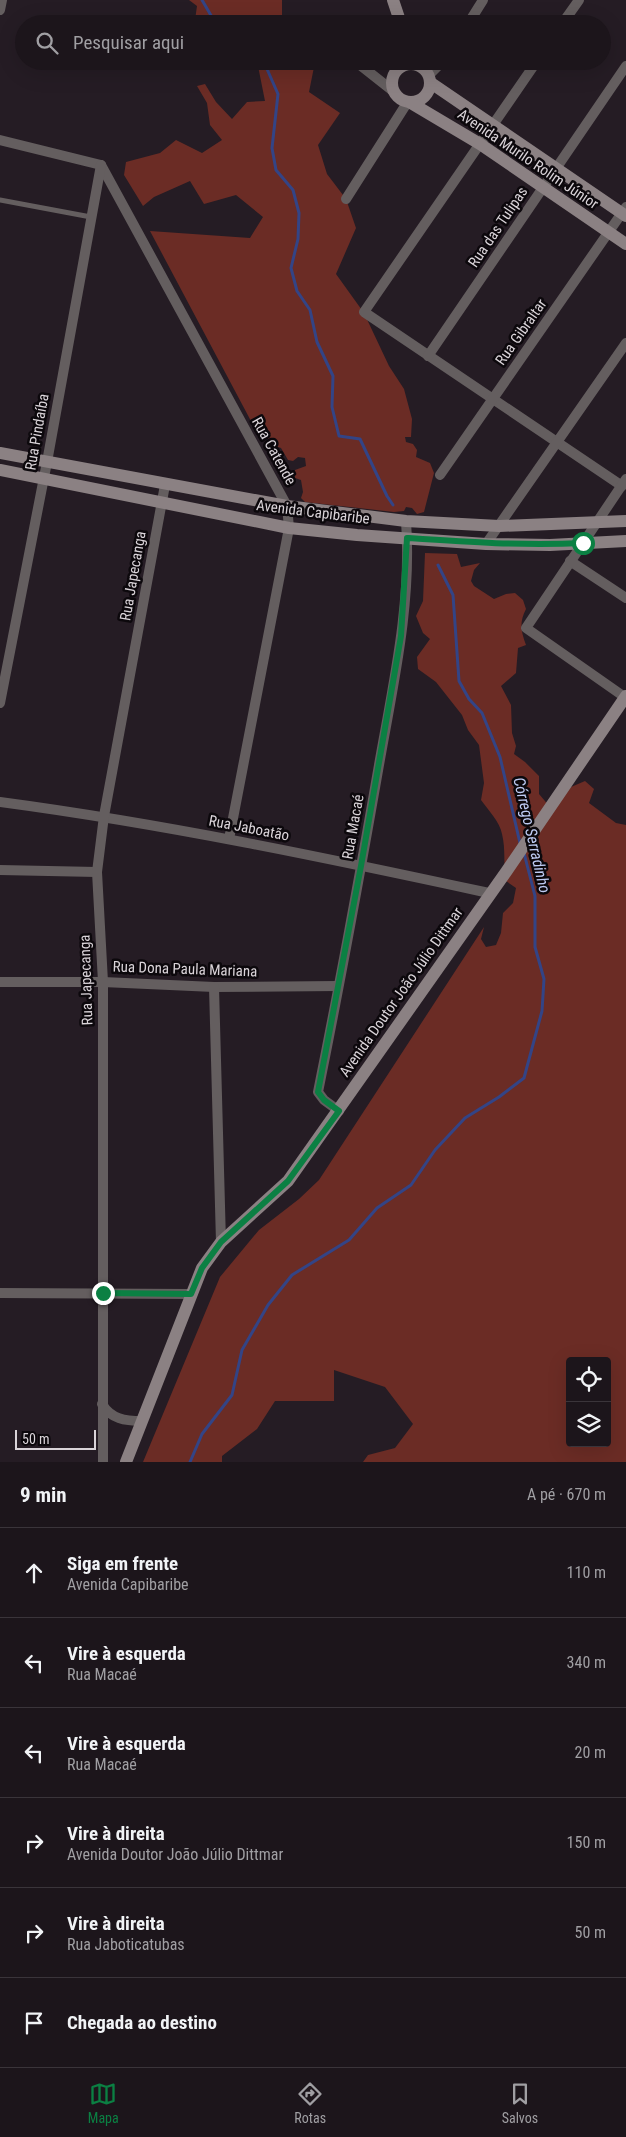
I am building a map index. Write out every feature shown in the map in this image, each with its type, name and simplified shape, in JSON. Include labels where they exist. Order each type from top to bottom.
[{"type":"main road","points":[[393,0],[398,15]]},
{"type":"main road","points":[[396,70],[392,80],[393,91],[399,99],[409,103],[421,100],[428,93],[425,72]]},
{"type":"main road","name":"Avenida Murilo Rolim Júnior","points":[[425,72],[443,91],[556,168],[625,212]]},
{"type":"main road","name":"Avenida Murilo Rolim Júnior","points":[[409,103],[480,144],[626,244]]},
{"type":"main road","name":"Avenida Capibaribe","points":[[0,453],[165,485],[287,506],[406,521],[500,526],[626,521]]},
{"type":"main road","name":"Avenida Capibaribe","points":[[0,470],[289,528],[486,544],[550,545],[626,541]]},
{"type":"main road","name":"Avenida Doutor João Júlio Dittmar","points":[[126,1462],[202,1268],[221,1242],[288,1181],[506,872],[626,697]]},
{"type":"street","points":[[0,10],[2,0]]},
{"type":"street","points":[[474,15],[483,0]]},
{"type":"street","points":[[568,15],[579,0]]},
{"type":"street","name":"Rua das Tulipas","points":[[428,356],[626,66]]},
{"type":"street","points":[[366,70],[393,91]]},
{"type":"street","points":[[530,70],[364,312],[557,442],[624,482],[526,628],[626,697]]},
{"type":"street","points":[[346,199],[409,103]]},
{"type":"street","points":[[0,140],[101,165]]},
{"type":"street","name":"Rua Pindaíba","points":[[0,703],[44,479],[101,165]]},
{"type":"street","name":"Rua Catende","points":[[101,165],[287,506],[289,528],[230,838]]},
{"type":"street","name":"Rua Gibraltar","points":[[440,475],[608,232],[625,212]]},
{"type":"street","points":[[486,544],[626,343]]},
{"type":"street","name":"Rua Japecanga","points":[[103,1462],[103,982],[97,872],[104,816],[165,485]]},
{"type":"street","name":"Rua Macaé","points":[[339,1111],[324,1100],[318,1092],[361,866],[401,636],[407,538],[406,521]]},
{"type":"street","points":[[570,561],[626,598]]},
{"type":"street","name":"Rua Jaboatão","points":[[0,802],[104,816],[230,838],[490,893]]},
{"type":"street","points":[[0,870],[97,872]]},
{"type":"street","name":"Rua Dona Paula Mariana","points":[[0,982],[103,982],[214,987],[338,986]]},
{"type":"street","points":[[214,987],[221,1242]]},
{"type":"street","points":[[0,1293],[191,1294]]},
{"type":"street","points":[[102,1404],[106,1411],[118,1418],[142,1421]]},
{"type":"lane","points":[[0,200],[91,217]]},
{"type":"shaded area","points":[[189,0],[282,0],[282,15],[196,15],[197,6]]},
{"type":"shaded area","points":[[259,70],[313,70],[309,92],[340,113],[318,145],[327,174],[346,199],[356,228],[336,274],[364,313],[389,366],[404,389],[412,419],[411,437],[405,437],[406,442],[413,444],[417,450],[416,457],[430,463],[434,473],[424,512],[417,514],[412,508],[406,507],[404,511],[394,512],[305,502],[301,498],[303,492],[301,480],[295,478],[295,470],[306,466],[305,458],[298,457],[293,461],[288,460],[281,448],[275,446],[271,439],[260,438],[150,231],[250,238],[263,217],[236,195],[204,204],[190,181],[154,197],[143,206],[124,175],[126,162],[160,153],[176,140],[202,153],[222,140],[210,125],[207,103],[197,86],[205,84],[216,102],[232,119],[247,102],[265,101]]},
{"type":"shaded area","points":[[425,553],[457,554],[461,567],[480,563],[474,570],[471,581],[474,586],[494,599],[506,594],[515,593],[523,600],[526,609],[522,619],[522,627],[526,645],[518,648],[516,673],[501,686],[511,705],[512,733],[516,746],[514,754],[539,776],[539,794],[550,807],[571,787],[585,781],[594,789],[589,803],[616,823],[626,825],[626,1462],[363,1462],[368,1455],[395,1448],[413,1424],[385,1387],[334,1370],[334,1401],[275,1401],[257,1429],[222,1456],[222,1462],[143,1462],[220,1277],[259,1230],[299,1199],[319,1180],[484,927],[481,939],[486,947],[496,945],[501,933],[503,913],[513,903],[516,888],[506,881],[501,830],[481,800],[484,783],[479,745],[468,730],[462,715],[436,682],[418,669],[417,657],[430,639],[423,633],[416,616],[423,601]]},
{"type":"waterway","name":"Córrego Serradinho","points":[[202,0],[211,15]]},
{"type":"waterway","name":"Córrego Serradinho","points":[[267,70],[278,94],[272,148],[276,170],[293,190],[299,213],[298,239],[291,268],[297,291],[310,310],[317,342],[333,376],[332,407],[339,436],[360,439],[393,505]]},
{"type":"waterway","name":"Córrego Serradinho","points":[[438,565],[453,595],[459,681],[469,699],[482,713],[500,757],[520,843]]},
{"type":"waterway","name":"Córrego Serradinho","points":[[190,1462],[202,1434],[232,1395],[242,1350],[268,1305],[292,1275],[349,1240],[377,1208],[411,1185],[435,1150],[465,1118],[499,1097],[524,1078],[542,1011],[544,979],[535,947],[535,896],[524,853]]},
{"type":"route","points":[[103,1293],[191,1294],[202,1268],[221,1242],[288,1181],[339,1111],[324,1100],[318,1092],[361,866],[401,636],[407,538],[486,544],[550,545],[583,543]]}]
